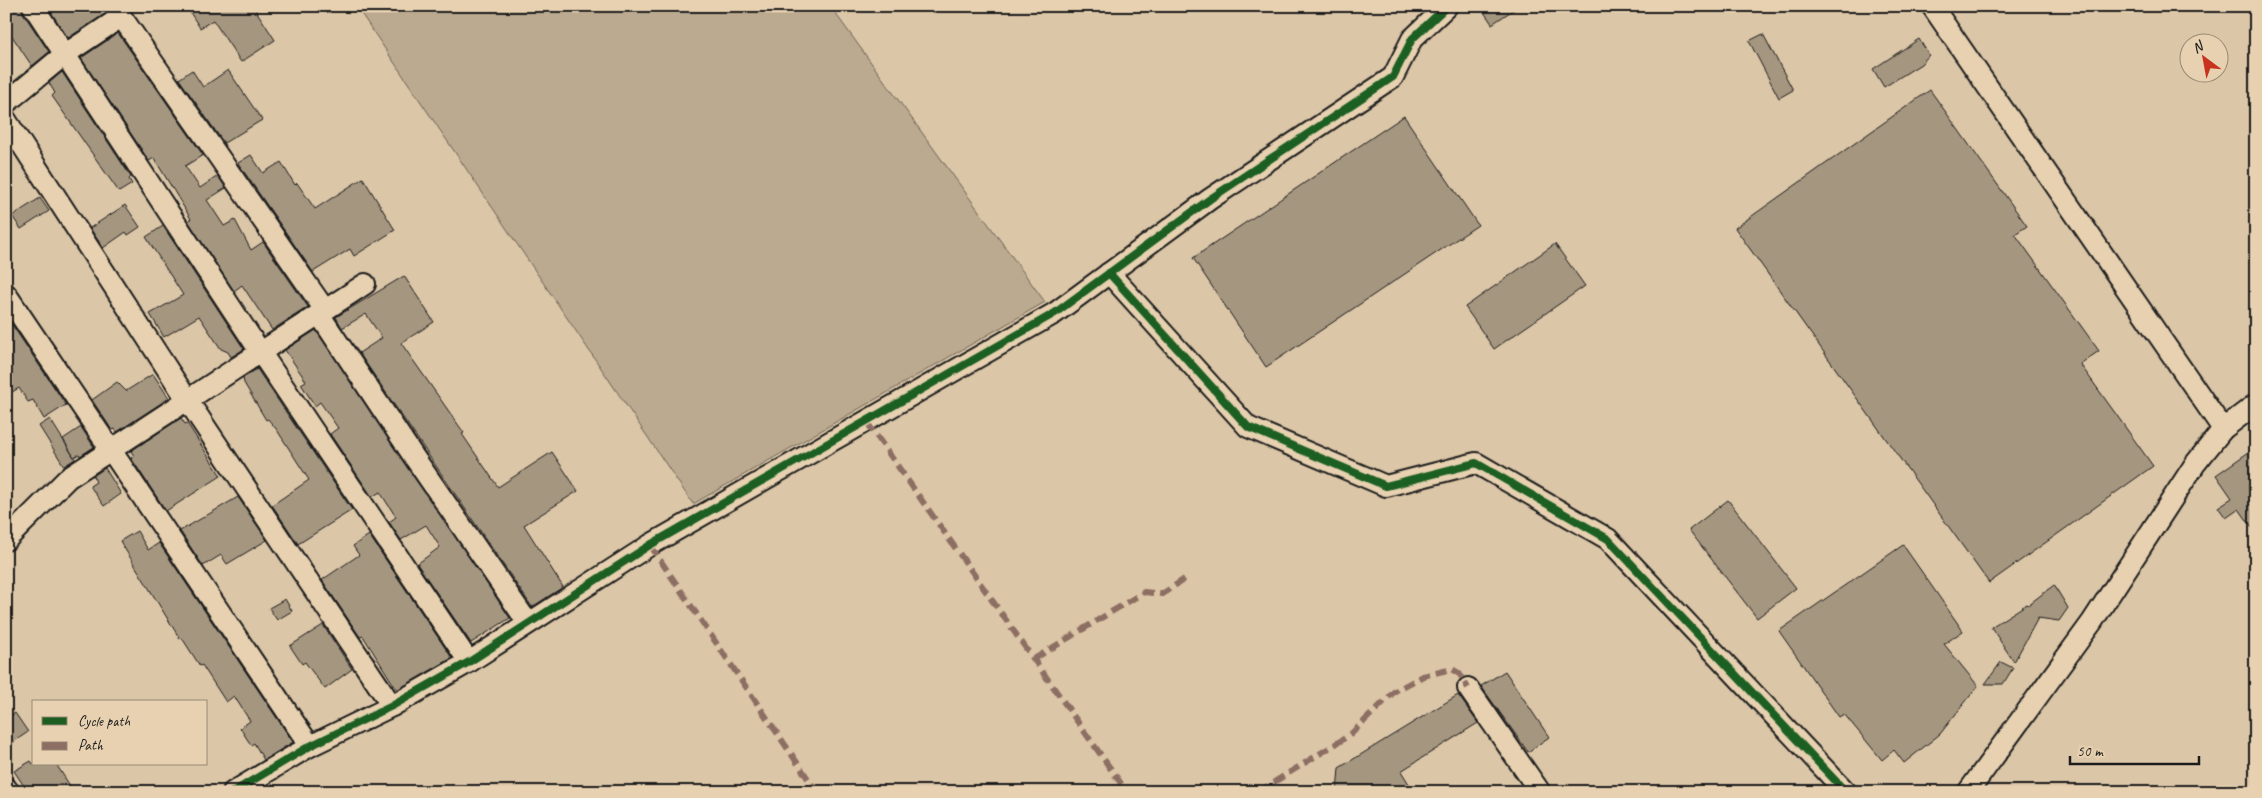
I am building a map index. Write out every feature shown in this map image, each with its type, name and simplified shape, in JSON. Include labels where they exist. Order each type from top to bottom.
[{"type":"street","points":[[33,6],[261,353],[469,662]]},
{"type":"street","points":[[233,792],[310,746],[392,706],[469,662],[650,545],[1055,313],[1210,200],[1393,77],[1412,40],[1447,6]]},
{"type":"street","points":[[1932,6],[2223,429]]},
{"type":"street","points":[[6,103],[117,12],[322,312],[414,457],[528,623]]},
{"type":"street","points":[[6,120],[188,401],[392,706]]},
{"type":"street","points":[[1109,273],[1248,427],[1386,486],[1476,464],[1608,539],[1846,792]]},
{"type":"street","points":[[6,540],[68,478],[365,284]]},
{"type":"street","points":[[6,294],[310,746]]},
{"type":"street","points":[[1968,792],[2092,622],[2195,464],[2223,429],[2256,404]]},
{"type":"street","points":[[1468,688],[1540,792]]},
{"type":"street","points":[[6,788],[9,792]]},
{"type":"shaded area","points":[[356,6],[830,6],[1045,302],[693,504]]},
{"type":"building","points":[[6,6],[21,6],[23,13],[49,52],[32,66],[6,27]]},
{"type":"building","points":[[47,6],[102,6],[105,14],[68,38]]},
{"type":"building","points":[[186,6],[253,6],[275,40],[241,62],[213,20],[200,28]]},
{"type":"building","points":[[1493,6],[1519,6],[1492,24],[1484,12]]},
{"type":"building","points":[[118,33],[203,155],[185,166],[200,188],[218,176],[226,188],[207,200],[224,226],[235,220],[251,250],[263,242],[308,307],[272,330],[242,285],[234,291],[188,221],[191,219],[154,158],[149,161],[81,58]]},
{"type":"building","points":[[1763,34],[1793,90],[1779,98],[1749,41]]},
{"type":"building","points":[[1919,39],[1929,55],[1921,64],[1884,87],[1873,69]]},
{"type":"building","points":[[192,70],[203,87],[228,70],[262,120],[224,143],[179,79]]},
{"type":"building","points":[[62,72],[131,177],[129,179],[132,184],[119,192],[52,96],[55,93],[49,83]]},
{"type":"building","points":[[1930,90],[2027,226],[2015,234],[2099,351],[2080,364],[2153,466],[1989,583],[1735,228]]},
{"type":"building","points":[[1404,116],[1478,225],[1266,367],[1193,258]]},
{"type":"building","points":[[251,155],[263,173],[281,162],[295,185],[297,183],[315,209],[363,178],[395,230],[354,256],[350,249],[313,272],[238,163]]},
{"type":"building","points":[[40,198],[49,211],[21,229],[12,216]]},
{"type":"building","points":[[125,205],[140,227],[128,235],[126,232],[103,248],[90,228]]},
{"type":"building","points":[[163,226],[244,349],[231,357],[228,352],[221,349],[199,316],[164,337],[150,314],[183,295],[146,237]]},
{"type":"building","points":[[1555,244],[1585,286],[1494,349],[1465,307]]},
{"type":"building","points":[[404,276],[434,322],[401,343],[464,433],[462,434],[498,487],[552,452],[578,491],[524,525],[563,587],[532,607],[359,353],[382,338],[366,314],[342,328],[336,317]]},
{"type":"building","points":[[6,316],[66,405],[44,419],[33,400],[28,402],[19,388],[12,392],[6,382]]},
{"type":"building","points":[[316,330],[510,618],[471,643],[417,564],[440,547],[426,525],[401,540],[389,522],[396,517],[380,492],[372,497],[330,434],[338,428],[320,402],[315,406],[301,384],[306,381],[285,350]]},
{"type":"building","points":[[257,369],[352,510],[298,544],[272,505],[309,480],[277,430],[268,419],[266,420],[244,383],[243,378]]},
{"type":"building","points":[[153,374],[169,398],[117,432],[115,429],[112,430],[92,400],[117,382],[126,391]]},
{"type":"building","points":[[181,418],[185,424],[187,423],[221,476],[166,511],[131,458],[134,456],[131,451]]},
{"type":"building","points":[[50,419],[75,459],[64,466],[39,426]]},
{"type":"building","points":[[81,427],[94,447],[80,456],[79,454],[74,457],[63,439]]},
{"type":"building","points":[[2256,447],[2256,533],[2239,509],[2226,518],[2218,507],[2232,498],[2216,475]]},
{"type":"building","points":[[105,468],[121,494],[104,506],[90,486],[96,482],[93,476]]},
{"type":"building","points":[[238,497],[267,540],[227,564],[221,555],[203,566],[180,531]]},
{"type":"building","points":[[1728,500],[1796,588],[1757,618],[1689,530]]},
{"type":"building","points":[[137,531],[148,550],[159,543],[293,742],[264,760],[254,743],[251,745],[240,728],[250,721],[234,696],[226,702],[202,665],[200,666],[182,638],[180,639],[120,541]]},
{"type":"building","points":[[369,535],[452,658],[397,690],[363,636],[360,637],[322,580],[359,555],[353,546]]},
{"type":"building","points":[[1903,545],[1963,631],[1944,644],[1978,686],[1940,734],[1904,763],[1894,750],[1882,760],[1844,714],[1839,717],[1779,631]]},
{"type":"building","points":[[2054,585],[2068,608],[2059,621],[2038,618],[2014,662],[1991,627],[2028,605]]},
{"type":"building","points":[[285,599],[292,611],[277,620],[269,608]]},
{"type":"building","points":[[323,625],[352,669],[325,689],[305,662],[302,664],[290,646]]},
{"type":"building","points":[[2001,662],[2013,668],[2003,684],[1985,684]]},
{"type":"building","points":[[1505,671],[1549,737],[1528,752],[1481,686]]},
{"type":"building","points":[[1458,695],[1478,723],[1401,771],[1414,792],[1337,792],[1339,768]]},
{"type":"building","points":[[15,713],[28,732],[6,747],[6,718]]},
{"type":"building","points":[[31,761],[32,766],[57,766],[74,792],[28,792],[14,771]]},
{"type":"marked path","points":[[866,421],[1127,792]]},
{"type":"marked path","points":[[650,545],[817,792]]},
{"type":"marked path","points":[[1034,659],[1144,592],[1162,594],[1186,578]]},
{"type":"marked path","points":[[1258,792],[1350,735],[1395,691],[1423,676],[1452,669],[1459,673],[1468,688]]},
{"type":"cycle path","points":[[233,792],[310,746],[392,706],[469,662],[650,545],[1055,313],[1210,199],[1393,77],[1412,39],[1447,6]]},
{"type":"cycle path","points":[[1109,273],[1248,427],[1386,486],[1476,463],[1608,539],[1846,792]]}]
